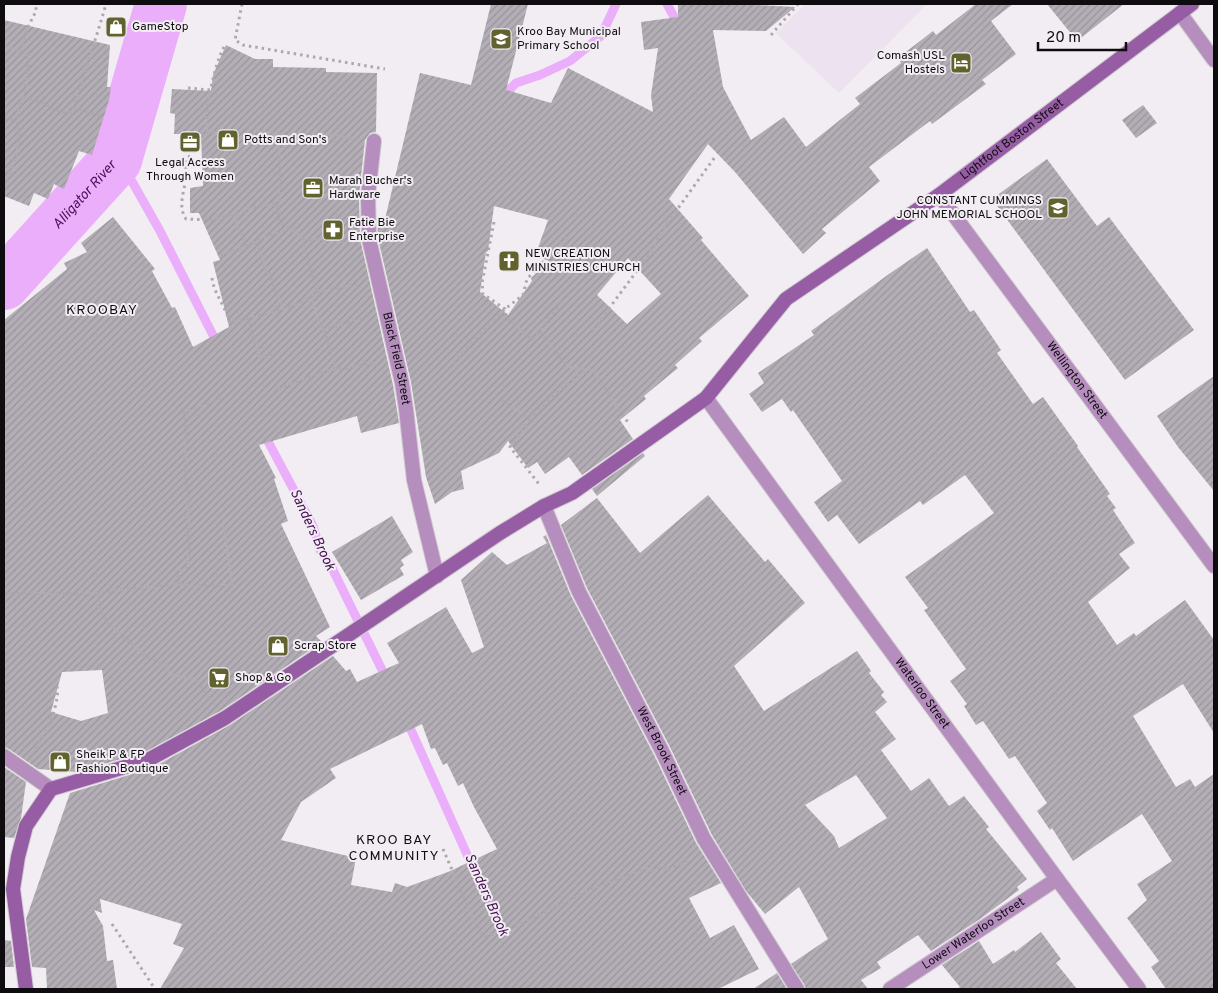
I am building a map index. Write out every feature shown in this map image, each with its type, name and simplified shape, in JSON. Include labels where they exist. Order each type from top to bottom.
[{"type":"main road","name":"Lightfoot Boston Street","points":[[51,789],[148,760],[225,718],[388,608],[548,504],[572,493],[706,398],[786,299],[939,195],[1192,4]]},
{"type":"main road","points":[[26,989],[13,890],[18,857],[26,826],[51,789]]},
{"type":"street","points":[[1180,13],[1214,60]]},
{"type":"street","name":"Black Field Street","points":[[374,141],[368,196],[369,239],[406,409],[414,480],[437,576]]},
{"type":"street","name":"Wellington Street","points":[[939,195],[1214,566]]},
{"type":"street","name":"Waterloo Street","points":[[706,398],[1056,879],[1139,989]]},
{"type":"street","name":"West Brook Street","points":[[548,504],[579,592],[662,751],[704,840],[797,989]]},
{"type":"street","points":[[4,756],[51,789]]},
{"type":"street","name":"Lower Waterloo Street","points":[[890,989],[1056,879]]},
{"type":"path","points":[[21,50],[27,29],[36,11],[36,4]]},
{"type":"path","points":[[23,97],[47,103],[47,107],[68,114],[74,108],[84,70],[95,44],[106,4]]},
{"type":"path","points":[[236,4],[242,4],[235,40],[243,45],[385,69]]},
{"type":"path","points":[[771,34],[798,4]]},
{"type":"path","points":[[4,46],[21,50],[29,56],[27,82],[16,120],[20,127],[18,145],[4,186]]},
{"type":"path","points":[[224,47],[210,90],[206,125],[208,131],[206,136],[198,138],[191,155],[185,160],[187,176],[183,190],[182,213],[186,219],[212,220],[244,209],[279,203]]},
{"type":"path","points":[[188,88],[210,90]]},
{"type":"path","points":[[74,108],[100,116]]},
{"type":"path","points":[[4,118],[16,120]]},
{"type":"path","points":[[208,131],[229,134],[244,132],[340,136],[374,141]]},
{"type":"path","points":[[277,134],[280,164],[277,211],[278,218],[284,226],[292,229],[307,240],[329,239],[342,243],[369,239]]},
{"type":"path","points":[[593,330],[648,256],[663,229],[715,157]]},
{"type":"path","points":[[233,214],[246,246]]},
{"type":"path","points":[[494,222],[482,284],[483,294],[505,309],[506,317],[532,340],[562,302]]},
{"type":"path","points":[[221,256],[288,228]]},
{"type":"path","points":[[453,363],[505,309],[523,295],[527,279],[567,237]]},
{"type":"path","points":[[302,238],[318,292]]},
{"type":"path","points":[[256,242],[283,309]]},
{"type":"path","points":[[212,278],[230,323],[301,303],[318,292],[378,280]]},
{"type":"path","points":[[311,296],[322,330],[327,338],[335,368]]},
{"type":"path","points":[[322,330],[368,317],[385,310]]},
{"type":"path","points":[[248,317],[259,356],[274,354]]},
{"type":"path","points":[[540,332],[564,362],[572,368],[593,369],[604,383],[614,404],[644,442]]},
{"type":"path","points":[[278,389],[335,368],[337,370],[396,357]]},
{"type":"path","points":[[548,504],[510,447],[530,419],[561,389],[587,368]]},
{"type":"path","points":[[179,584],[179,571],[187,567],[190,552],[188,487],[185,479],[186,436],[184,412],[222,399]]},
{"type":"path","points":[[502,400],[530,419]]},
{"type":"path","points":[[4,593],[35,592],[64,595],[179,584],[198,586],[232,585],[224,526]]},
{"type":"path","points":[[98,593],[99,609],[107,622],[147,657],[166,665],[168,672],[171,674],[194,679],[225,718]]},
{"type":"path","points":[[36,749],[38,742],[45,735],[53,715],[57,693],[57,687],[53,680]]},
{"type":"path","points":[[443,849],[484,938],[516,926],[594,888],[646,868],[652,872],[664,867],[667,870],[698,854],[704,840]]},
{"type":"path","points":[[112,924],[155,989]]},
{"type":"shaded area","points":[[805,4],[927,4],[839,93],[776,33]]},
{"type":"building","points":[[491,4],[528,4],[506,90],[551,103],[568,68],[653,112],[651,95],[658,48],[644,50],[641,22],[678,17],[678,4],[795,7],[766,31],[713,30],[723,87],[751,140],[784,117],[806,147],[860,104],[855,98],[901,63],[898,58],[933,31],[936,35],[976,4],[1013,4],[991,21],[1016,54],[982,80],[986,84],[932,124],[930,121],[869,167],[880,181],[822,229],[826,233],[803,254],[735,172],[708,144],[669,199],[749,296],[699,338],[702,341],[675,365],[678,368],[644,396],[646,399],[620,420],[633,439],[582,475],[569,457],[545,474],[537,462],[528,468],[508,441],[499,453],[461,471],[464,489],[452,492],[435,504],[426,477],[411,382],[378,238],[377,218],[385,219],[420,73],[471,85]],"holes":[[[494,206],[548,220],[535,256],[549,261],[531,278],[532,281],[508,315],[480,292]],[[628,258],[661,294],[627,324],[597,295]]]},
{"type":"building","points":[[1047,4],[1124,4],[1077,41]]},
{"type":"building","points":[[4,20],[110,45],[107,87],[111,87],[109,100],[92,155],[79,151],[64,189],[54,184],[48,199],[34,193],[29,206],[4,196]]},
{"type":"building","points":[[226,45],[255,59],[273,59],[273,67],[326,68],[326,72],[377,73],[376,132],[370,133],[365,140],[359,195],[360,239],[393,385],[399,423],[361,433],[357,416],[259,445],[276,478],[274,479],[288,521],[281,524],[330,627],[316,636],[322,642],[220,711],[145,752],[76,772],[38,769],[4,747],[4,320],[67,269],[64,263],[87,252],[81,243],[113,217],[155,269],[152,271],[172,308],[175,307],[193,347],[229,327],[213,262],[220,260],[199,213],[190,213],[190,188],[203,186],[201,134],[174,134],[175,114],[170,113],[172,89],[211,91],[213,75]],"holes":[[[102,670],[108,713],[81,721],[51,712],[62,672]]]},
{"type":"building","points":[[1143,105],[1157,123],[1136,138],[1122,120]]},
{"type":"building","points":[[1047,159],[1097,226],[1109,217],[1194,330],[1125,380],[992,199]]},
{"type":"building","points":[[927,248],[970,312],[974,310],[1001,350],[997,353],[1033,404],[1043,397],[1078,446],[1110,494],[1107,496],[1116,508],[1113,510],[1135,543],[1119,554],[1130,568],[1088,602],[1117,645],[1134,633],[1136,636],[1185,600],[1214,640],[1214,733],[1183,684],[1133,716],[1176,787],[1190,779],[1195,787],[1214,774],[1214,989],[1166,989],[1151,967],[1159,961],[1127,918],[1147,900],[1137,884],[1172,861],[1142,814],[1073,861],[1052,828],[1050,830],[1037,811],[1047,803],[1015,756],[1009,759],[983,721],[976,725],[964,706],[967,704],[950,681],[966,669],[924,610],[928,608],[905,577],[994,513],[965,475],[923,505],[920,501],[859,544],[837,515],[828,522],[814,502],[842,481],[793,410],[791,412],[782,399],[762,412],[749,394],[764,383],[758,373],[814,335],[811,331]]},
{"type":"building","points":[[1214,376],[1214,491],[1178,447],[1157,416]]},
{"type":"building","points":[[643,453],[645,456],[597,496],[592,489]]},
{"type":"building","points":[[708,495],[765,562],[768,559],[805,603],[734,666],[764,711],[857,651],[871,671],[869,673],[884,692],[881,695],[887,702],[875,712],[896,739],[881,750],[911,791],[929,778],[949,806],[964,796],[989,827],[986,829],[1027,879],[1017,887],[1019,890],[980,919],[931,951],[918,935],[877,962],[881,968],[861,980],[868,989],[806,989],[791,964],[828,939],[799,887],[765,914],[746,891],[712,835],[670,747],[587,588],[561,525],[597,498],[640,553]],"holes":[[[856,775],[887,818],[839,848],[834,836],[805,805]]]},
{"type":"building","points":[[392,516],[413,552],[401,560],[404,565],[400,568],[404,575],[361,600],[332,552]]},
{"type":"building","points":[[546,535],[571,596],[654,755],[696,843],[721,883],[689,898],[710,938],[734,925],[759,969],[718,989],[160,989],[184,948],[173,944],[182,924],[100,899],[102,913],[94,910],[103,926],[107,961],[113,960],[117,989],[47,989],[46,968],[32,967],[26,919],[70,793],[152,768],[230,725],[333,656],[346,671],[350,669],[357,682],[399,663],[387,643],[446,607],[472,653],[484,647],[461,580],[492,552],[507,565],[547,543],[543,537]],"holes":[[[422,724],[431,749],[435,748],[443,765],[447,763],[458,786],[463,783],[497,849],[448,872],[407,887],[395,883],[392,892],[351,885],[356,858],[281,840],[301,802],[336,778],[330,769]]]},
{"type":"building","points":[[4,767],[26,782],[21,818],[14,838],[4,837]]},
{"type":"building","points":[[1041,932],[1061,959],[1056,963],[1077,989],[957,989],[960,987],[942,965],[979,941],[993,964],[1014,950],[1015,952]]},
{"type":"building","points":[[4,940],[11,941],[14,967],[4,967]]},
{"type":"building","points":[[777,973],[787,989],[753,989]]},
{"type":"waterway","name":"Alligator River","points":[[4,284],[116,160],[161,4]]},
{"type":"waterway","points":[[505,102],[510,89],[516,83],[540,75],[570,61],[601,36],[616,4]]},
{"type":"waterway","points":[[667,4],[680,28]]},
{"type":"waterway","name":"Sanders Brook","points":[[143,69],[125,169],[160,231],[218,345]]},
{"type":"waterway","name":"Sanders Brook","points":[[263,432],[313,526],[320,550],[331,566],[387,680]]},
{"type":"waterway","name":"Sanders Brook","points":[[407,721],[474,870]]},
{"type":"place","name":"GameStop","points":[[116,27]]},
{"type":"place","name":"Kroo Bay Municipal Primary School","points":[[501,39]]},
{"type":"place","name":"Comash USL Hostels","points":[[961,63]]},
{"type":"place","name":"Potts and Son's","points":[[228,140]]},
{"type":"place","name":"Legal Access Through Women","points":[[190,142]]},
{"type":"place","name":"Marah Bucher's Hardware","points":[[313,188]]},
{"type":"place","name":"CONSTANT CUMMINGS JOHN MEMORIAL SCHOOL","points":[[1058,208]]},
{"type":"place","name":"Fatie Bie Enterprise","points":[[333,230]]},
{"type":"place","name":"NEW CREATION MINISTRIES CHURCH","points":[[509,261]]},
{"type":"place","name":"Scrap Store","points":[[278,646]]},
{"type":"place","name":"Shop & Go","points":[[219,678]]},
{"type":"place","name":"Sheik P & FP Fashion Boutique","points":[[60,762]]},
{"type":"district","name":"KROOBAY","points":[[102,310]]},
{"type":"district","name":"KROO BAY COMMUNITY","points":[[394,848]]}]
